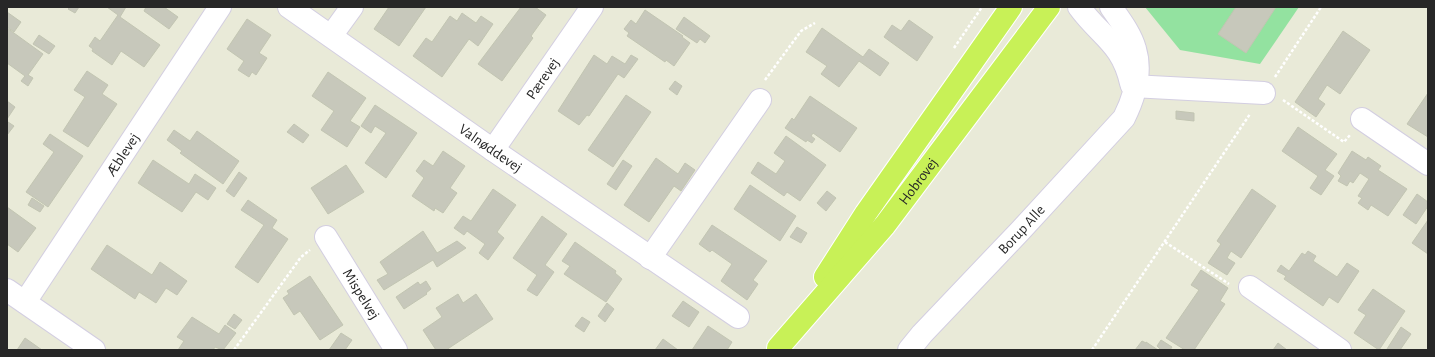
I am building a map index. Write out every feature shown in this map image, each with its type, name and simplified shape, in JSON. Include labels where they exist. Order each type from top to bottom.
[{"type":"main road","name":"Hobrovej","points":[[778,349],[866,214],[1011,7]]},
{"type":"main road","name":"Hobrovej","points":[[778,349],[885,225],[1049,7]]},
{"type":"street","name":"Æblevej","points":[[25,302],[220,7]]},
{"type":"street","name":"Valnøddevej","points":[[289,7],[493,150],[738,317]]},
{"type":"street","points":[[331,36],[352,7]]},
{"type":"street","name":"Pærevej","points":[[493,150],[592,7]]},
{"type":"street","points":[[1079,7],[1118,49],[1127,67],[1132,93],[1265,91]]},
{"type":"street","name":"Borup Alle","points":[[909,350],[922,334],[1117,128],[1132,93],[1138,67],[1136,50],[1129,34],[1111,7]]},
{"type":"street","points":[[650,258],[760,100]]},
{"type":"street","points":[[1362,119],[1428,164]]},
{"type":"street","name":"Mispelvej","points":[[326,237],[396,350]]},
{"type":"street","points":[[1250,287],[1340,350]]},
{"type":"street","points":[[7,290],[94,350]]},
{"type":"path","points":[[1092,350],[1321,7]]},
{"type":"path","points":[[760,100],[765,80],[801,31],[815,22]]},
{"type":"path","points":[[1265,91],[1344,142],[1362,119]]},
{"type":"path","points":[[234,350],[301,257],[326,237]]},
{"type":"path","points":[[1165,242],[1242,292],[1250,287]]},
{"type":"green space","points":[[1145,7],[1299,7],[1260,64],[1180,50]]},
{"type":"building","points":[[70,7],[79,7],[75,13],[68,9]]},
{"type":"building","points":[[107,7],[126,7],[120,17],[160,45],[144,67],[121,51],[112,65],[92,51],[93,49],[89,46],[95,37],[100,41],[118,15]]},
{"type":"building","points":[[146,7],[164,7],[178,17],[169,29],[144,11]]},
{"type":"building","points":[[389,7],[426,7],[399,46],[374,29]]},
{"type":"building","points":[[521,7],[535,7],[546,15],[531,36],[533,38],[502,81],[478,64]]},
{"type":"building","points":[[1236,7],[1276,7],[1246,53],[1218,34]]},
{"type":"building","points":[[645,10],[683,36],[682,37],[690,43],[674,66],[666,60],[665,62],[627,36],[629,33],[624,29],[631,20],[636,24]]},
{"type":"building","points":[[7,12],[21,22],[14,32],[7,27]]},
{"type":"building","points":[[462,13],[476,23],[481,16],[493,24],[478,46],[469,39],[442,77],[413,56],[426,38],[432,42],[450,16],[457,21]]},
{"type":"building","points":[[684,17],[710,36],[705,43],[700,39],[697,43],[676,29]]},
{"type":"building","points":[[247,19],[271,35],[259,53],[267,58],[256,75],[252,72],[249,77],[238,70],[244,61],[227,49]]},
{"type":"building","points":[[909,20],[933,37],[917,61],[884,37],[892,25],[901,31]]},
{"type":"building","points":[[7,28],[43,54],[28,75],[33,78],[28,86],[21,81],[25,76],[7,63]]},
{"type":"building","points":[[822,28],[863,57],[869,49],[889,63],[880,76],[859,61],[839,87],[821,74],[827,66],[806,52]]},
{"type":"building","points":[[1343,31],[1370,50],[1340,94],[1327,85],[1318,99],[1325,104],[1316,117],[1295,102]]},
{"type":"building","points":[[39,35],[55,46],[49,54],[33,44]]},
{"type":"building","points":[[594,55],[607,64],[612,56],[625,64],[631,55],[638,59],[624,78],[618,74],[589,116],[587,115],[579,125],[558,111]]},
{"type":"building","points":[[87,71],[108,85],[102,94],[117,104],[88,147],[63,131],[85,97],[74,90]]},
{"type":"building","points":[[328,72],[366,98],[350,121],[360,127],[347,147],[321,130],[334,111],[312,96]]},
{"type":"building","points":[[675,81],[682,86],[677,95],[669,89]]},
{"type":"building","points":[[1428,93],[1428,137],[1407,124]]},
{"type":"building","points":[[626,95],[651,112],[613,167],[588,150]]},
{"type":"building","points":[[810,96],[857,128],[840,152],[813,133],[811,136],[815,139],[812,143],[807,140],[806,142],[785,128],[792,118],[794,120]]},
{"type":"building","points":[[7,101],[15,107],[7,119]]},
{"type":"building","points":[[375,105],[417,133],[386,178],[365,163],[386,133],[375,126],[371,133],[361,126]]},
{"type":"building","points":[[1176,111],[1194,113],[1194,121],[1176,119]]},
{"type":"building","points":[[8,122],[14,126],[7,135],[7,123]]},
{"type":"building","points":[[294,124],[309,135],[303,143],[287,132]]},
{"type":"building","points":[[1298,127],[1337,154],[1325,170],[1334,176],[1321,195],[1310,188],[1318,176],[1282,151]]},
{"type":"building","points":[[174,130],[190,141],[197,131],[239,161],[223,184],[180,153],[182,151],[167,140]]},
{"type":"building","points":[[50,134],[83,156],[48,207],[26,192],[54,152],[43,144]]},
{"type":"building","points":[[786,136],[826,165],[800,201],[787,192],[784,196],[751,173],[758,162],[776,174],[785,161],[774,153]]},
{"type":"building","points":[[443,151],[465,166],[450,188],[457,193],[443,213],[435,208],[434,211],[412,196],[424,178],[416,171],[424,160],[433,166]]},
{"type":"building","points":[[1352,151],[1366,160],[1368,157],[1381,166],[1378,170],[1407,189],[1388,216],[1371,205],[1368,210],[1358,203],[1362,198],[1358,196],[1369,179],[1360,173],[1353,183],[1350,181],[1347,186],[1338,181],[1341,176],[1338,173]]},
{"type":"building","points":[[656,158],[678,174],[685,163],[695,170],[681,191],[674,186],[649,222],[624,205]]},
{"type":"building","points":[[153,160],[189,184],[195,174],[216,188],[208,200],[196,192],[182,212],[138,183]]},
{"type":"building","points":[[623,160],[632,166],[616,190],[607,184]]},
{"type":"building","points":[[346,165],[364,192],[328,214],[311,188]]},
{"type":"building","points":[[239,172],[247,178],[234,197],[226,191]]},
{"type":"building","points":[[750,185],[796,216],[780,241],[734,209]]},
{"type":"building","points":[[493,189],[516,205],[497,232],[504,238],[488,260],[479,253],[485,244],[467,231],[464,235],[454,228],[463,216],[471,221]]},
{"type":"building","points":[[1252,189],[1276,206],[1241,258],[1231,251],[1227,258],[1235,263],[1227,275],[1208,263],[1221,244],[1217,241]]},
{"type":"building","points":[[827,191],[836,198],[826,211],[817,203]]},
{"type":"building","points":[[1417,194],[1428,202],[1428,206],[1416,224],[1403,215]]},
{"type":"building","points":[[32,198],[44,206],[40,212],[28,205]]},
{"type":"building","points":[[248,200],[277,220],[272,228],[288,239],[258,283],[235,267],[264,225],[241,210]]},
{"type":"building","points":[[7,207],[36,228],[18,252],[7,244]]},
{"type":"building","points":[[542,216],[567,234],[545,265],[554,272],[537,296],[527,290],[537,275],[513,258]]},
{"type":"building","points":[[1428,220],[1428,254],[1412,243]]},
{"type":"building","points":[[712,225],[767,261],[753,280],[758,284],[747,300],[721,281],[732,264],[712,250],[710,252],[699,244]]},
{"type":"building","points":[[797,227],[807,233],[801,243],[790,237]]},
{"type":"building","points":[[423,231],[437,253],[457,241],[466,248],[437,267],[433,260],[384,290],[377,280],[388,274],[380,262]]},
{"type":"building","points":[[575,242],[616,271],[615,273],[622,279],[606,302],[564,274],[570,266],[562,261]]},
{"type":"building","points":[[107,245],[152,275],[160,262],[187,281],[177,295],[166,288],[156,303],[139,292],[135,299],[91,269]]},
{"type":"building","points":[[1308,251],[1316,256],[1313,261],[1337,277],[1347,263],[1359,271],[1338,303],[1329,297],[1323,306],[1284,279],[1286,276],[1277,271],[1281,265],[1289,271],[1302,253],[1305,255]]},
{"type":"building","points":[[1201,270],[1228,288],[1220,301],[1225,304],[1194,350],[1185,350],[1166,338],[1199,290],[1191,285]]},
{"type":"building","points":[[310,276],[343,325],[320,340],[300,311],[294,315],[283,298],[289,294],[287,291]]},
{"type":"building","points":[[426,281],[431,289],[426,293],[427,294],[404,309],[396,297],[418,282],[420,285]]},
{"type":"building","points":[[1373,289],[1405,311],[1379,350],[1354,333],[1366,315],[1358,310]]},
{"type":"building","points":[[458,294],[463,303],[476,294],[493,319],[446,350],[436,350],[423,330],[442,317],[436,308]]},
{"type":"building","points":[[683,301],[699,312],[689,327],[672,316]]},
{"type":"building","points":[[607,303],[614,309],[605,322],[598,316]]},
{"type":"building","points":[[234,314],[242,320],[235,329],[227,324]]},
{"type":"building","points":[[192,317],[219,334],[225,325],[236,333],[223,350],[215,347],[213,350],[178,350],[184,341],[177,337]]},
{"type":"building","points":[[582,317],[590,322],[584,332],[575,326]]},
{"type":"building","points":[[708,326],[732,342],[727,350],[692,350]]},
{"type":"building","points":[[1401,327],[1411,334],[1400,350],[1388,350],[1387,349]]},
{"type":"building","points":[[341,333],[352,340],[345,350],[329,350]]},
{"type":"building","points":[[25,338],[42,350],[17,350]]},
{"type":"building","points":[[663,339],[678,350],[655,350]]},
{"type":"building","points":[[1161,340],[1172,347],[1170,350],[1161,350],[1157,346]]},
{"type":"building","points":[[1142,341],[1146,342],[1158,350],[1135,350]]},
{"type":"building","points":[[1278,343],[1287,350],[1273,350]]}]
